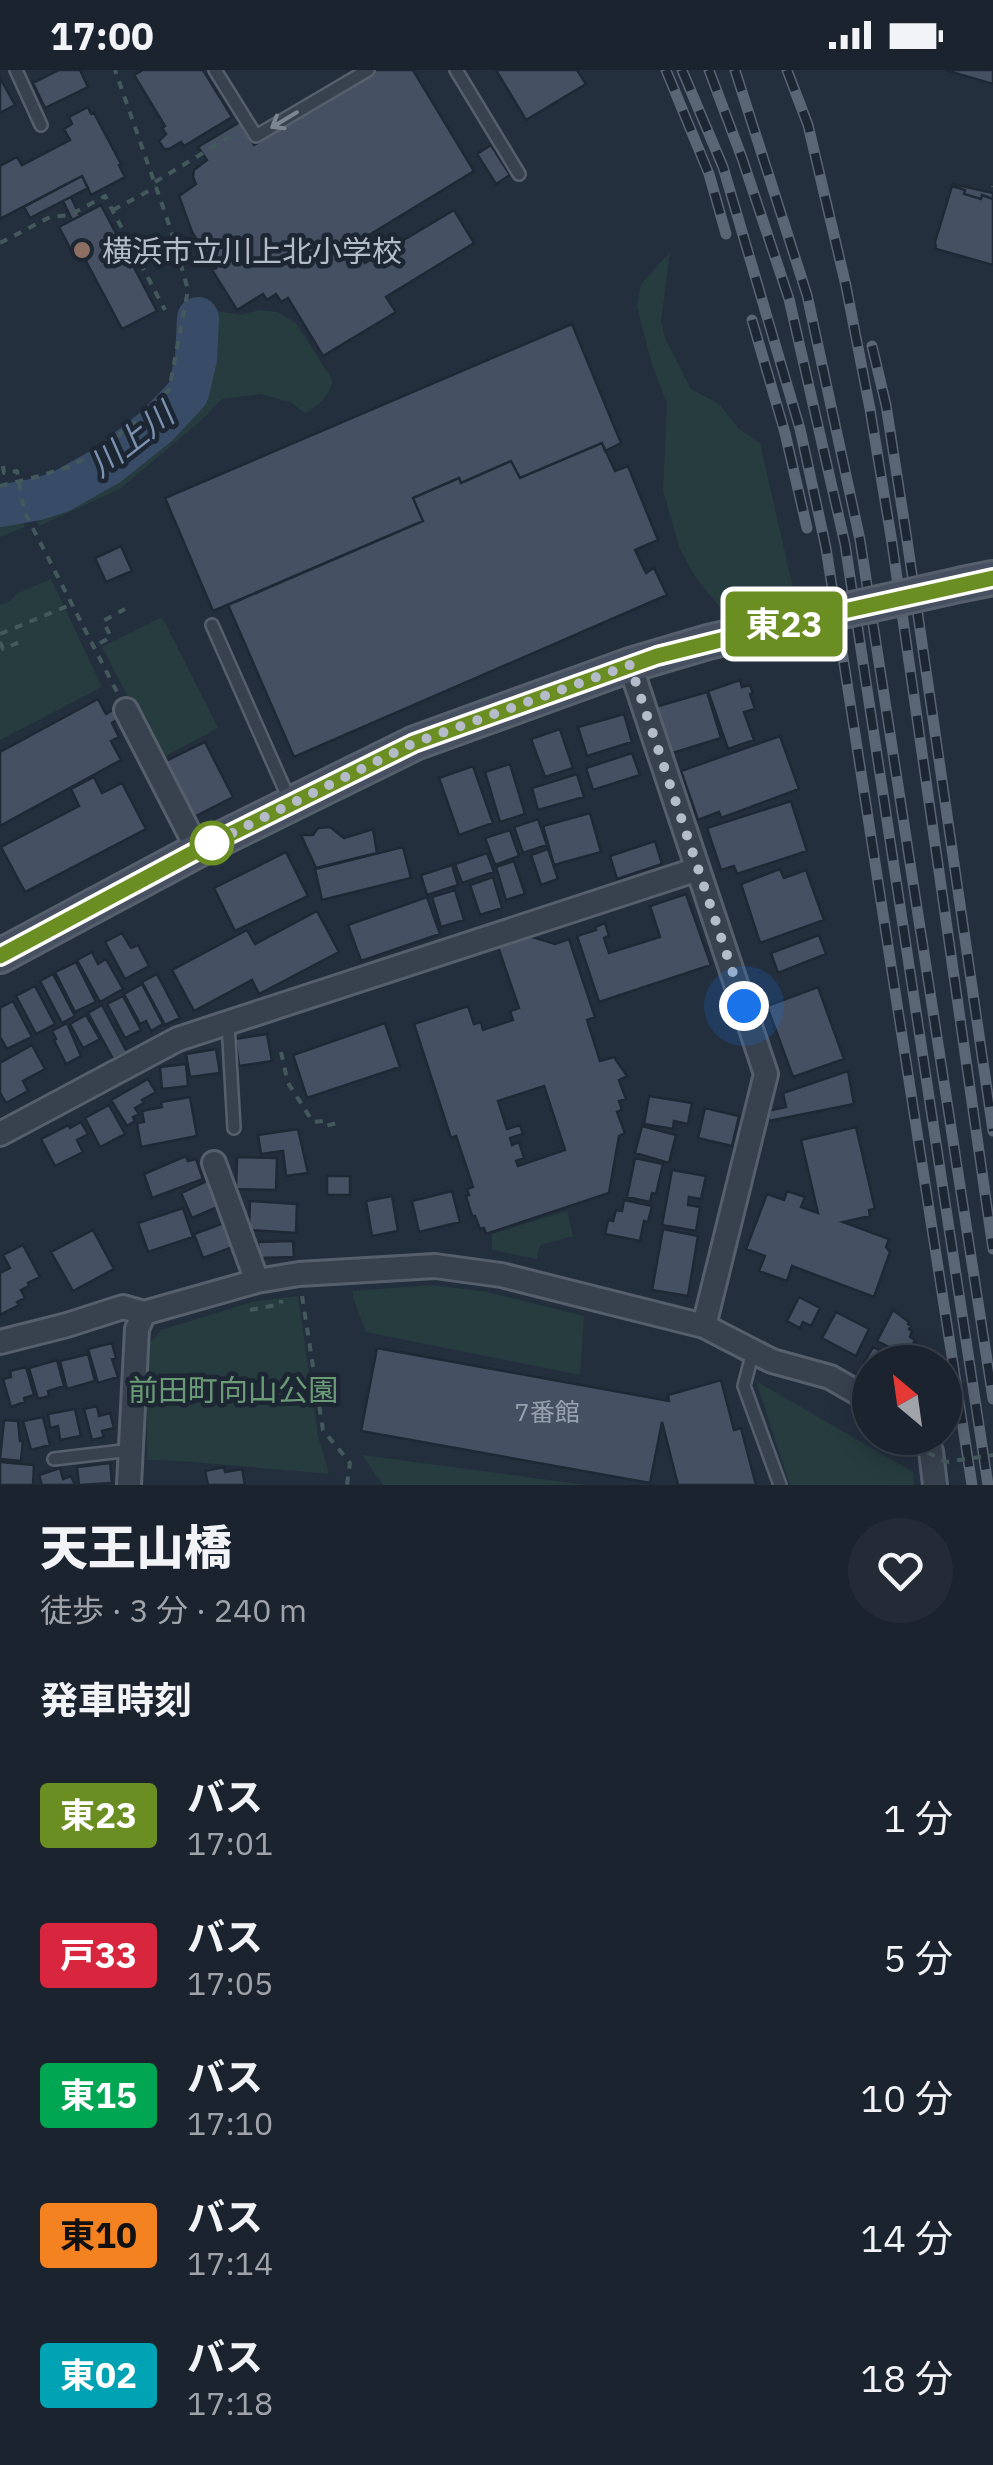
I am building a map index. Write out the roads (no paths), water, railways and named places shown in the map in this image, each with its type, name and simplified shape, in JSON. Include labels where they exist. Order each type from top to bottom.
[{"type":"main road","points":[[0,956],[198,850],[414,743],[630,665],[708,642],[978,581]]},
{"type":"street","points":[[630,665],[766,1074],[704,1326]]},
{"type":"street","points":[[126,710],[198,850]]},
{"type":"street","points":[[0,1134],[178,1039],[698,869]]},
{"type":"street","points":[[214,1162],[257,1282]]},
{"type":"street","points":[[0,1342],[122,1307],[144,1313],[299,1274],[435,1266],[501,1275],[704,1326],[772,1361],[830,1377],[852,1390]]},
{"type":"street","points":[[129,1485],[137,1329],[144,1313]]},
{"type":"street","points":[[932,1455],[935,1485]]},
{"type":"lane","points":[[16,70],[41,125]]},
{"type":"lane","points":[[215,70],[256,136],[368,70]]},
{"type":"lane","points":[[456,70],[518,174]]},
{"type":"lane","points":[[212,624],[291,803]]},
{"type":"lane","points":[[228,1023],[234,1128]]},
{"type":"lane","points":[[753,1351],[744,1386],[780,1485]]},
{"type":"lane","points":[[54,1459],[130,1450]]},
{"type":"waterway","name":"川上川","points":[[0,506],[60,492],[108,465],[157,426],[188,393],[196,359],[198,318]]},
{"type":"railway","points":[[666,70],[709,174],[726,234]]},
{"type":"railway","points":[[682,70],[723,167],[800,429],[826,548],[972,1485]]},
{"type":"railway","points":[[709,70],[789,299],[845,544],[988,1485]]},
{"type":"railway","points":[[735,70],[807,295],[860,540],[993,1399]]},
{"type":"railway","points":[[787,70],[808,125],[870,409],[993,1249]]},
{"type":"railway","points":[[752,320],[785,433],[807,528]]},
{"type":"railway","points":[[872,346],[886,405],[907,540],[993,1131]]},
{"type":"place","name":"横浜市立川上北小学校","points":[[82,250]]},
{"type":"park label","name":"前田町向山公園","points":[[233,1389]]}]
